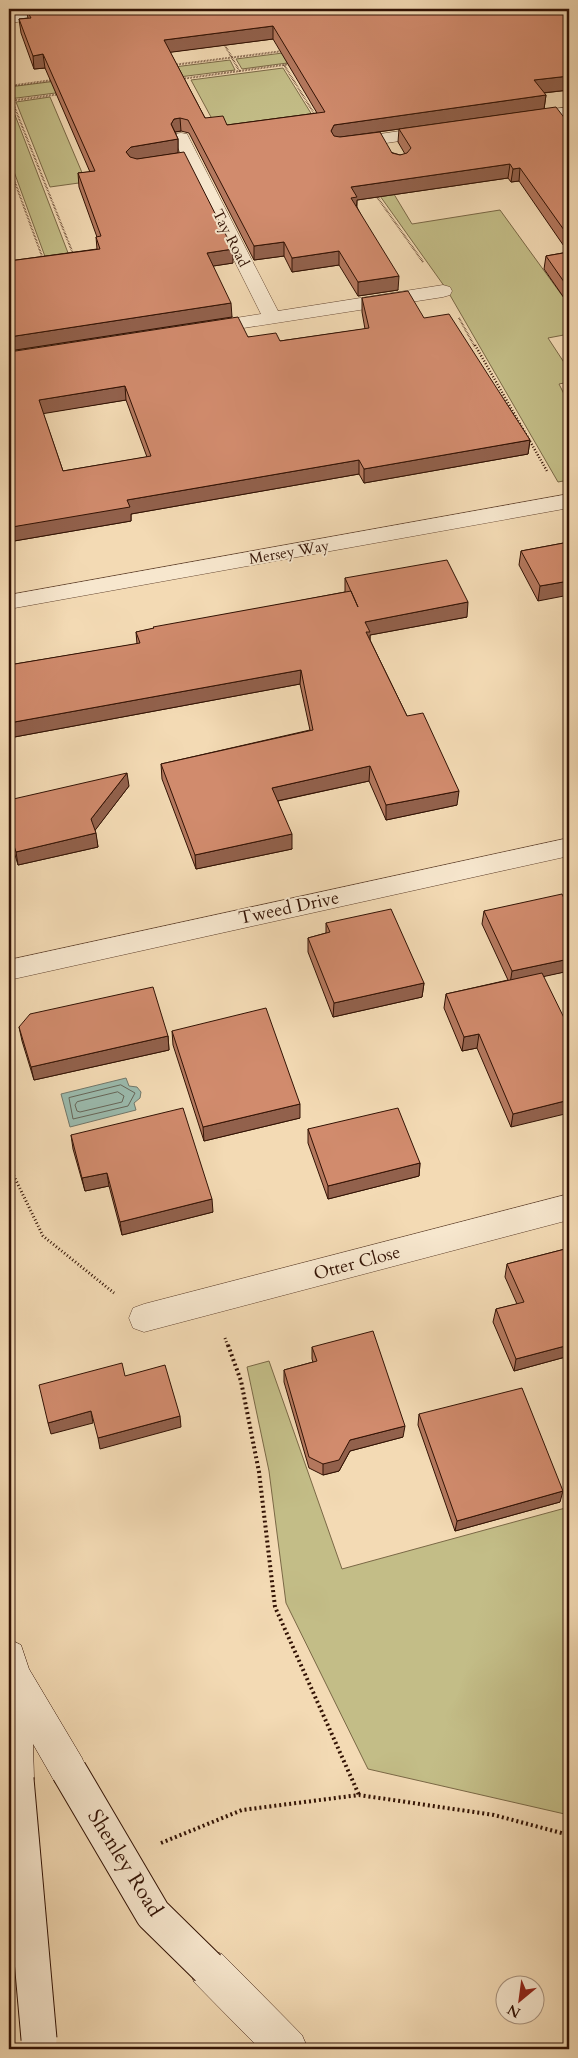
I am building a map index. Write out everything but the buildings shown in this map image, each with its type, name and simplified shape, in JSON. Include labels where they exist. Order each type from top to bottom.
[{"type":"street","points":[[9,18],[77,9]]},
{"type":"street","points":[[511,120],[569,112]]},
{"type":"street","points":[[340,144],[453,129]]},
{"type":"street","name":"Tay Road","points":[[181,138],[182,160],[272,318]]},
{"type":"street","points":[[385,138],[394,154]]},
{"type":"street","points":[[184,331],[443,291]]},
{"type":"street","name":"Mersey Way","points":[[9,602],[569,501]]},
{"type":"street","name":"Tweed Drive","points":[[9,970],[569,847]]},
{"type":"street","name":"Otter Close","points":[[144,1318],[569,1207]]},
{"type":"street","name":"Shenley Road","points":[[11,1666],[69,1771],[153,1914],[288,2049]]},
{"type":"street","name":"Shenley Road","points":[[11,1666],[16,1779],[38,2044]]},
{"type":"path","points":[[222,42],[240,72]]},
{"type":"path","points":[[172,65],[290,50]]},
{"type":"path","points":[[175,80],[293,64]]},
{"type":"path","points":[[284,65],[318,120]]},
{"type":"path","points":[[9,86],[56,80]]},
{"type":"path","points":[[60,94],[10,101],[75,259]]},
{"type":"path","points":[[9,166],[45,264]]},
{"type":"path","points":[[370,188],[425,265]]},
{"type":"path","points":[[458,317],[551,477]]},
{"type":"path","points":[[9,1166],[43,1236],[144,1318]]},
{"type":"path","points":[[212,1300],[241,1381],[259,1472],[276,1607],[359,1795]]},
{"type":"path","points":[[152,1846],[242,1810],[359,1795],[494,1815],[569,1835]]},
{"type":"shaded area","points":[[454,31],[461,40],[242,69],[236,59]]},
{"type":"shaded area","points":[[230,60],[235,70],[131,83],[126,73]]},
{"type":"shaded area","points":[[283,68],[317,123],[218,130],[191,80]]},
{"type":"shaded area","points":[[120,73],[125,84],[9,99],[9,87]]},
{"type":"shaded area","points":[[50,97],[86,182],[50,187],[16,102]]},
{"type":"shaded area","points":[[10,102],[70,258],[47,262],[9,158]]},
{"type":"shaded area","points":[[358,165],[383,176],[412,224],[500,210],[569,305],[569,334],[548,338],[569,370],[569,382],[559,384],[569,404],[569,480],[558,482],[447,290]]},
{"type":"shaded area","points":[[269,1361],[342,1569],[569,1507],[569,1815],[368,1769],[286,1603],[269,1471],[247,1367]]},
{"type":"water","points":[[126,1078],[129,1086],[137,1087],[141,1092],[140,1098],[134,1103],[136,1110],[70,1127],[61,1094]]}]
